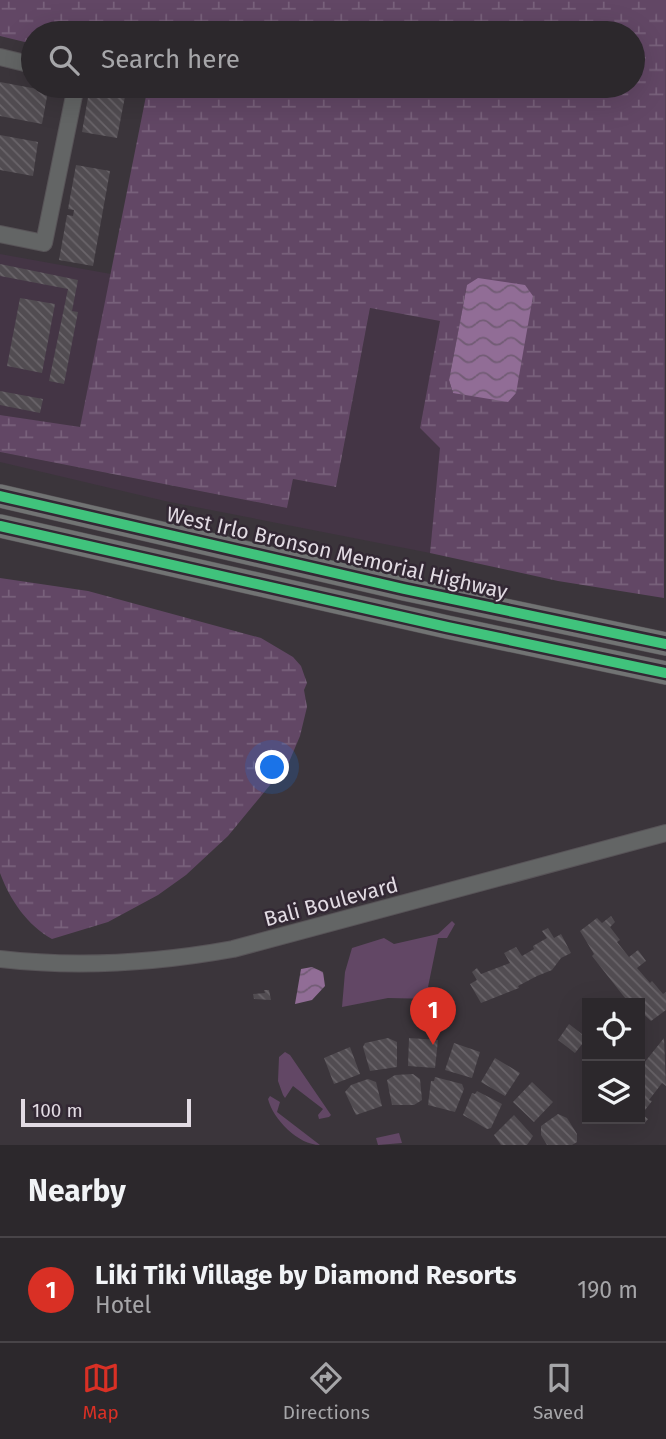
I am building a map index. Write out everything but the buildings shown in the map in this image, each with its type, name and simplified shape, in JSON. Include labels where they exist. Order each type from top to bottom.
[{"type":"highway","name":"West Irlo Bronson Memorial Highway","points":[[0,496],[349,577],[666,644]]},
{"type":"highway","points":[[0,526],[666,673]]},
{"type":"highway","points":[[279,589],[325,588],[349,577]]},
{"type":"highway","points":[[344,604],[351,597],[366,592],[404,589]]},
{"type":"street","points":[[0,57],[21,62]]},
{"type":"street","points":[[0,234],[44,243],[74,98]]},
{"type":"street","name":"Bali Boulevard","points":[[0,959],[62,964],[126,963],[233,949],[666,833]]},
{"type":"shaded area","points":[[0,254],[111,274],[80,428],[0,415]]},
{"type":"shaded area","points":[[370,308],[441,321],[420,428],[441,448],[430,553],[165,501],[0,462],[0,452],[287,508],[293,479],[336,487]]},
{"type":"green space","points":[[0,0],[666,0],[664,598],[558,581],[430,553],[440,448],[420,428],[440,321],[370,308],[336,487],[293,479],[287,508],[0,452],[0,415],[80,427],[146,98],[645,98],[645,21],[21,21],[21,41],[0,36]],"holes":[[[467,285],[453,393],[449,380]]]},
{"type":"green space","points":[[0,578],[88,591],[261,638],[293,657],[301,666],[307,683],[304,690],[307,707],[300,736],[289,762],[228,836],[186,875],[158,895],[108,922],[52,939],[35,927],[20,911],[0,873]]},
{"type":"green space","points":[[452,921],[455,924],[447,938],[438,938],[428,987],[437,989],[434,999],[388,998],[342,1007],[345,972],[352,948],[384,938],[394,944],[438,934]]},
{"type":"green space","points":[[285,1052],[290,1055],[331,1115],[329,1117],[319,1119],[318,1115],[323,1109],[293,1086],[285,1098],[278,1081],[279,1057]]},
{"type":"green space","points":[[270,1096],[280,1102],[277,1112],[320,1145],[303,1141],[288,1130],[275,1115],[268,1099]]},
{"type":"green space","points":[[399,1133],[402,1143],[378,1145],[376,1138]]},
{"type":"water","points":[[478,278],[525,285],[533,296],[516,393],[508,402],[453,393],[449,380],[467,285]]},
{"type":"water","points":[[312,967],[323,972],[325,986],[312,1000],[295,1004],[301,969]]},
{"type":"cycle path","points":[[0,496],[404,589],[666,644]]},
{"type":"cycle path","points":[[0,526],[447,627],[666,673]]},
{"type":"place","name":"Liki Tiki Village by Diamond Resorts","points":[[433,1045]]}]
